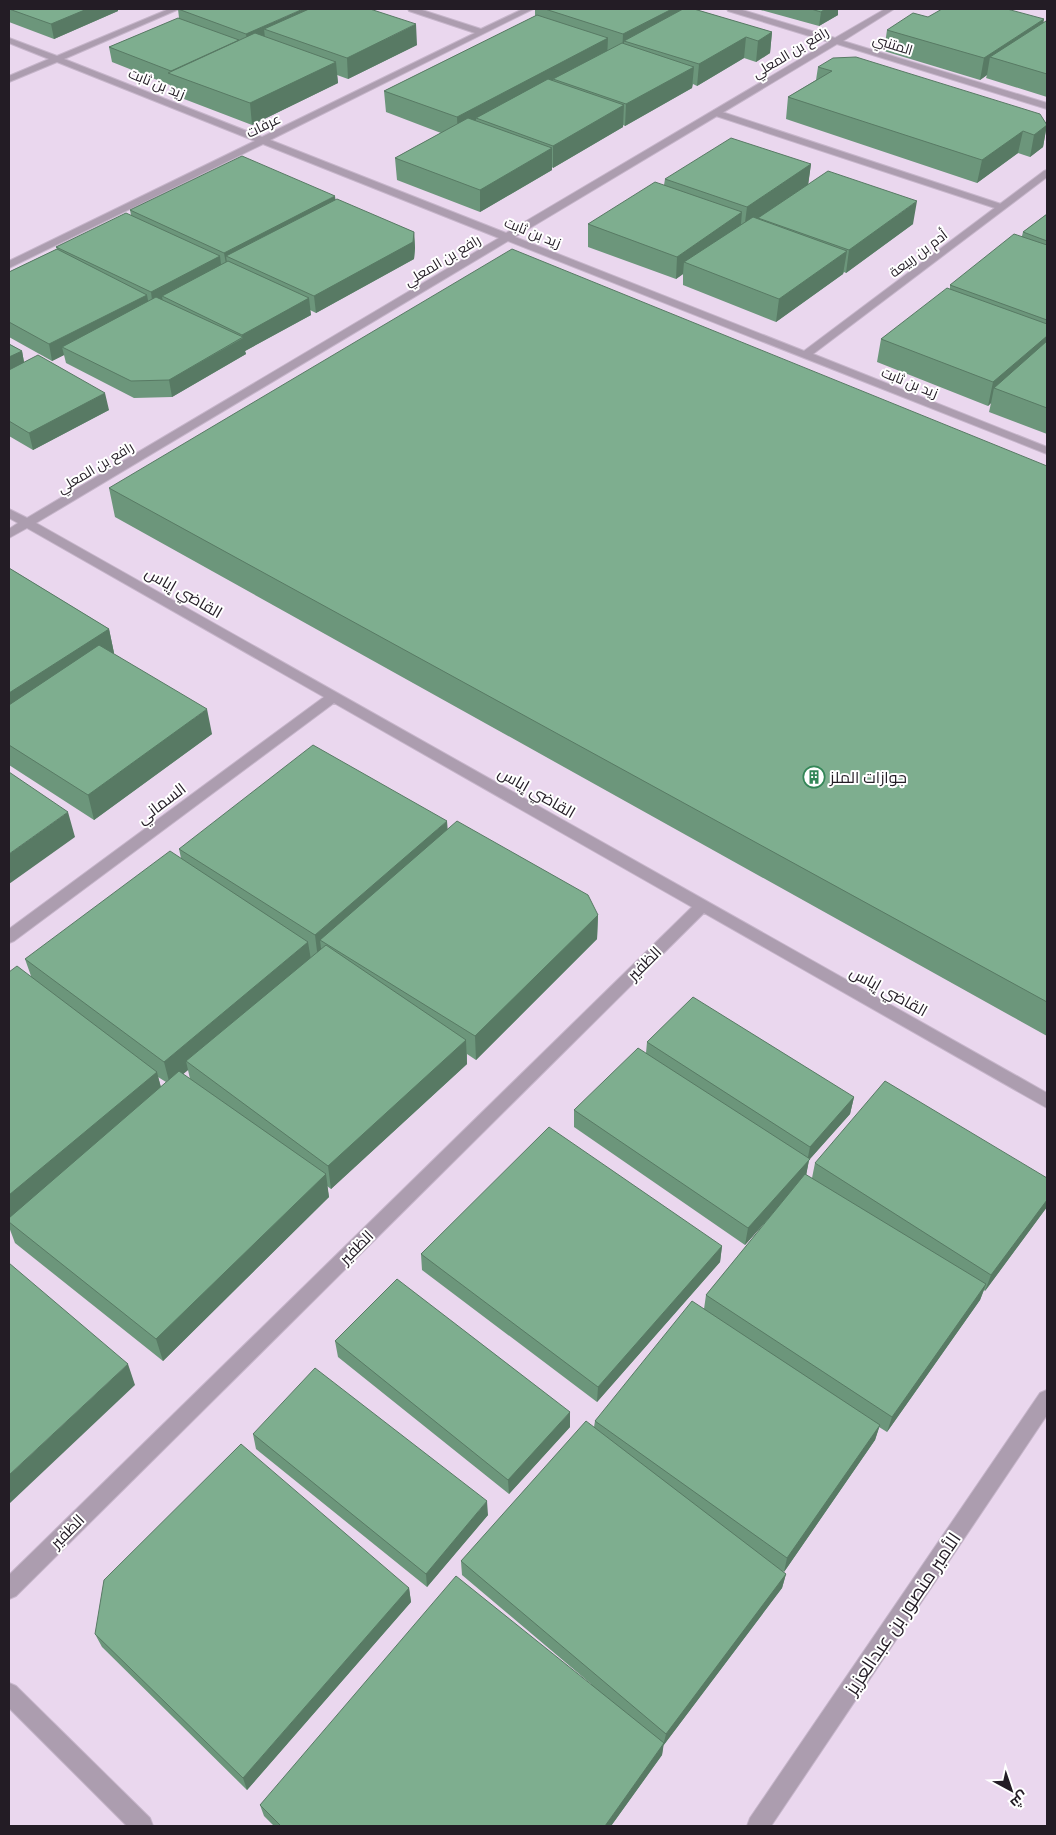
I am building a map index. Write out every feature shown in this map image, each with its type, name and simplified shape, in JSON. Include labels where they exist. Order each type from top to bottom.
[{"type":"street","points":[[9,79],[174,9]]},
{"type":"street","points":[[412,9],[481,32]]},
{"type":"street","name":"عرفات","points":[[9,265],[529,9]]},
{"type":"street","name":"المتنبي","points":[[731,9],[1047,106]]},
{"type":"street","name":"رافع بن المعلي","points":[[9,534],[890,9]]},
{"type":"street","name":"زيد بن ثابت","points":[[9,40],[1047,451]]},
{"type":"street","points":[[716,113],[1001,207]]},
{"type":"street","name":"أدم بن ربيعة","points":[[805,355],[1047,173]]},
{"type":"street","name":"القاضي إياس","points":[[9,513],[1047,1101]]},
{"type":"street","name":"السماني","points":[[9,937],[333,697]]},
{"type":"street","name":"الظفير","points":[[9,1589],[702,906]]},
{"type":"street","name":"الأمير منصور بن عبدالعزيز","points":[[758,1826],[1047,1399]]},
{"type":"street","points":[[9,1693],[142,1826]]},
{"type":"building","points":[[9,9],[87,9],[51,24]]},
{"type":"building","points":[[178,9],[303,9],[246,34]]},
{"type":"building","points":[[309,9],[370,9],[416,24],[347,58],[264,29]]},
{"type":"building","points":[[545,9],[672,9],[623,34]]},
{"type":"building","points":[[683,9],[694,9],[772,32],[758,41],[746,37],[699,64],[624,41]]},
{"type":"building","points":[[811,9],[825,9],[821,12]]},
{"type":"building","points":[[942,9],[1007,9],[1044,19],[984,58],[887,30],[913,13],[928,17]]},
{"type":"building","points":[[537,15],[608,38],[457,117],[384,91]]},
{"type":"building","points":[[178,18],[239,40],[171,71],[109,47]]},
{"type":"building","points":[[1046,21],[1047,74],[990,57]]},
{"type":"building","points":[[255,33],[336,62],[250,103],[168,73]]},
{"type":"building","points":[[622,43],[694,67],[626,104],[553,79]]},
{"type":"building","points":[[856,57],[1040,114],[1047,125],[1034,135],[1023,131],[982,160],[788,97],[832,71],[818,67],[833,58]]},
{"type":"building","points":[[548,79],[624,105],[553,146],[476,118]]},
{"type":"building","points":[[468,118],[552,148],[480,190],[395,158]]},
{"type":"building","points":[[731,138],[811,164],[747,207],[665,179]]},
{"type":"building","points":[[242,156],[335,196],[224,253],[130,210]]},
{"type":"building","points":[[828,171],[917,201],[849,250],[758,218]]},
{"type":"building","points":[[655,182],[742,212],[677,257],[588,224]]},
{"type":"building","points":[[337,199],[414,232],[413,242],[314,296],[226,256]]},
{"type":"building","points":[[126,213],[220,256],[151,292],[56,247]]},
{"type":"building","points":[[1047,214],[1047,241],[1023,232]]},
{"type":"building","points":[[753,217],[847,251],[779,299],[684,262]]},
{"type":"building","points":[[1014,234],[1047,245],[1047,320],[950,285]]},
{"type":"building","points":[[57,249],[147,295],[49,344],[9,322],[9,272]]},
{"type":"building","name":"جوازات الملز","points":[[512,249],[1047,466],[1047,1002],[109,488]]},
{"type":"building","points":[[228,261],[309,298],[242,335],[162,296]]},
{"type":"building","points":[[947,288],[1047,324],[1047,336],[993,382],[881,339]]},
{"type":"building","points":[[156,297],[243,337],[169,380],[131,381],[62,347]]},
{"type":"building","points":[[1047,341],[1047,408],[994,388]]},
{"type":"building","points":[[9,344],[22,351],[9,357]]},
{"type":"building","points":[[38,355],[105,393],[29,433],[9,421],[9,370]]},
{"type":"building","points":[[9,568],[109,629],[9,693]]},
{"type":"building","points":[[99,645],[207,709],[88,795],[9,745],[9,705]]},
{"type":"building","points":[[313,745],[447,821],[315,935],[179,849]]},
{"type":"building","points":[[9,772],[68,812],[9,854]]},
{"type":"building","points":[[457,821],[588,895],[598,915],[475,1036],[320,940]]},
{"type":"building","points":[[170,851],[308,942],[164,1062],[25,959]]},
{"type":"building","points":[[326,945],[466,1040],[328,1166],[186,1061]]},
{"type":"building","points":[[17,966],[157,1072],[9,1195],[9,972]]},
{"type":"building","points":[[693,997],[854,1097],[810,1147],[647,1042]]},
{"type":"building","points":[[638,1048],[810,1159],[748,1228],[574,1110]]},
{"type":"building","points":[[179,1071],[326,1174],[156,1339],[9,1222],[9,1218]]},
{"type":"building","points":[[885,1081],[1047,1178],[1047,1200],[991,1275],[815,1163]]},
{"type":"building","points":[[549,1127],[722,1246],[598,1387],[421,1254]]},
{"type":"building","points":[[805,1174],[986,1284],[892,1417],[706,1295]]},
{"type":"building","points":[[9,1263],[128,1364],[9,1475]]},
{"type":"building","points":[[397,1279],[570,1412],[508,1480],[335,1341]]},
{"type":"building","points":[[692,1301],[880,1425],[787,1558],[595,1421]]},
{"type":"building","points":[[315,1368],[487,1501],[426,1574],[253,1434]]},
{"type":"building","points":[[586,1421],[786,1574],[666,1734],[461,1561]]},
{"type":"building","points":[[241,1444],[409,1588],[243,1778],[95,1634],[104,1580]]},
{"type":"building","points":[[456,1576],[664,1743],[605,1826],[281,1826],[260,1805]]},
{"type":"place","name":"جوازات الملز","points":[[814,777]]}]
